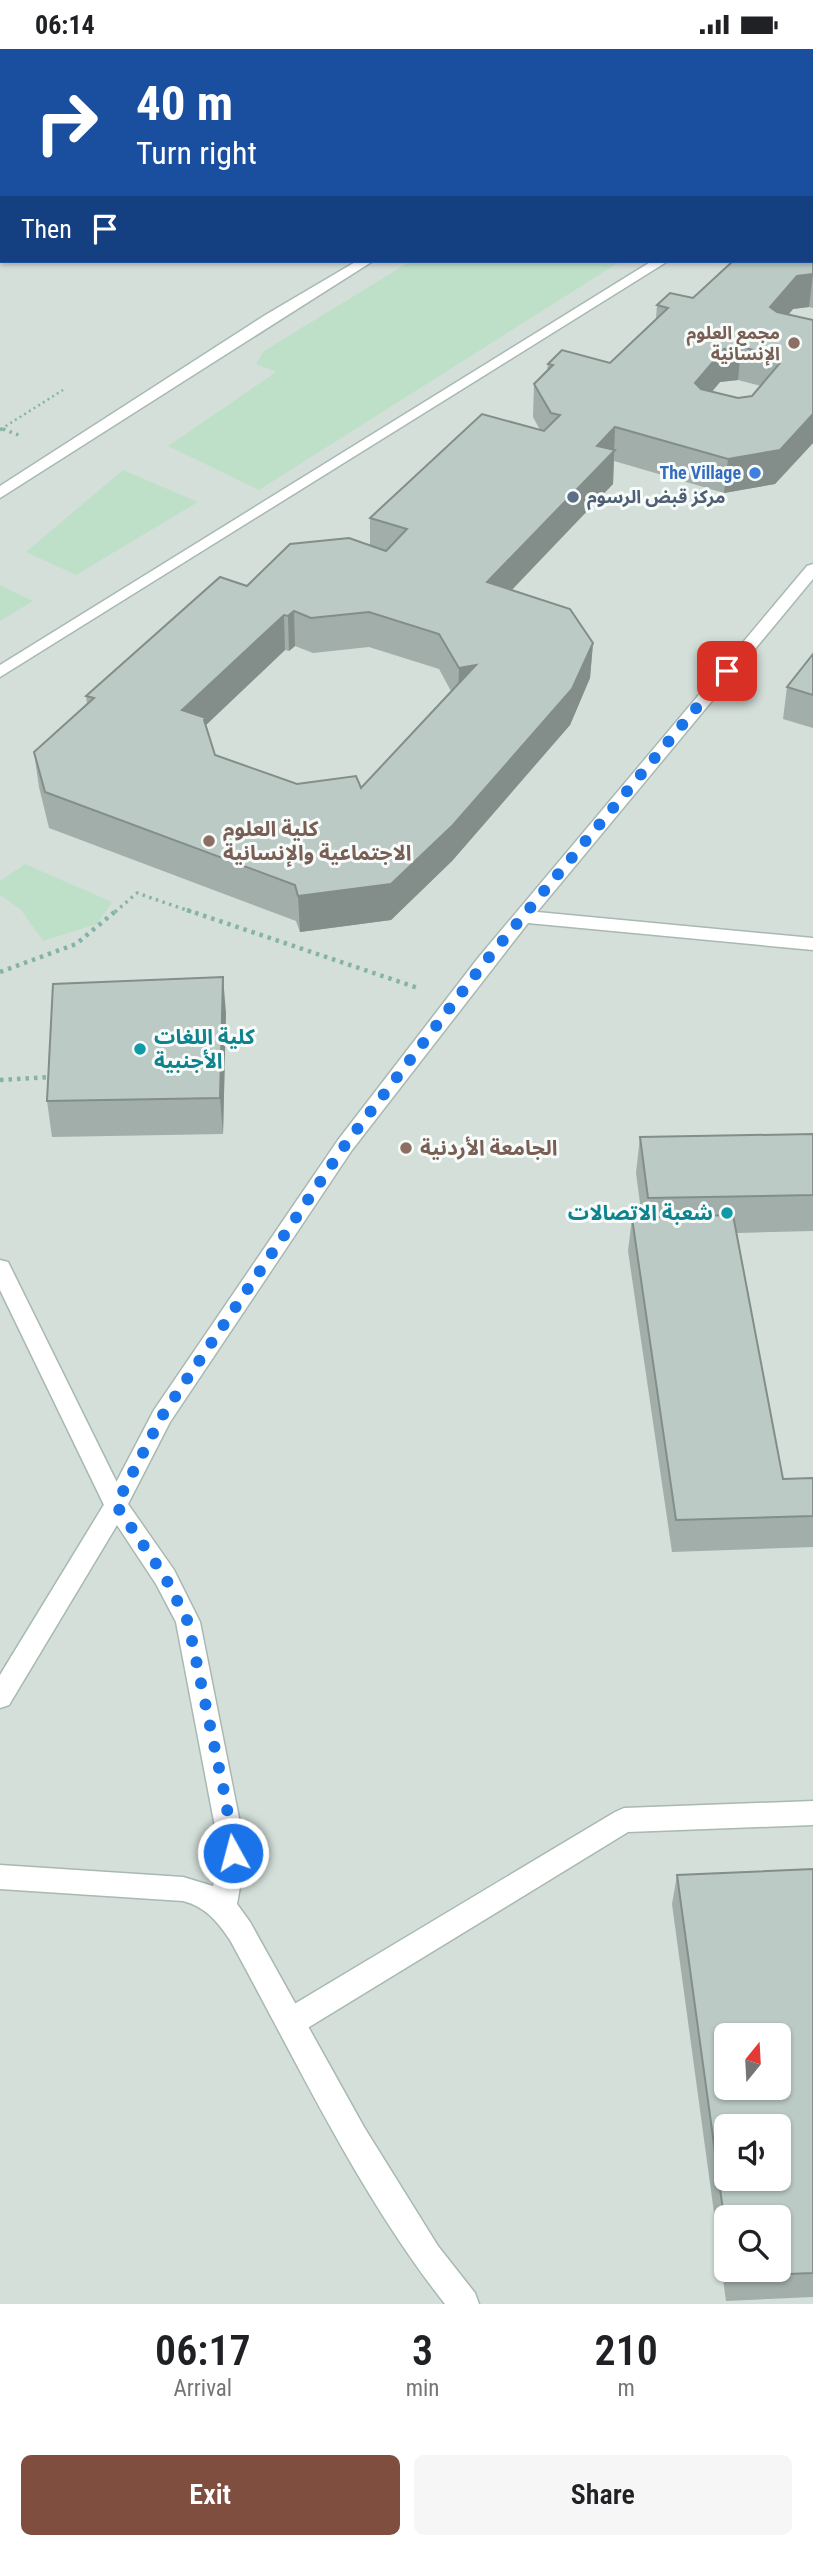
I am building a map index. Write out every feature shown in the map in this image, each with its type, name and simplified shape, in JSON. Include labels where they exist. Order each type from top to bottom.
[{"type":"street","points":[[0,493],[271,317],[363,263]]},
{"type":"street","points":[[0,672],[658,263]]},
{"type":"street","points":[[0,1697],[116,1505],[162,1416],[345,1145],[455,1001],[811,574]]},
{"type":"street","points":[[525,917],[813,944]]},
{"type":"street","points":[[0,1268],[116,1505],[165,1577],[188,1622],[233,1853],[223,1905]]},
{"type":"street","points":[[291,2022],[624,1820],[813,1813]]},
{"type":"street","points":[[0,1877],[183,1889],[207,1895],[223,1905],[354,2137],[427,2257],[464,2304]]},
{"type":"path","points":[[0,430],[63,390]]},
{"type":"path","points":[[0,972],[76,944],[136,893],[455,1001]]},
{"type":"path","points":[[0,1080],[53,1077]]},
{"type":"shaded area","name":"الجامعة الأردنية","points":[[0,263],[813,263],[813,2304],[0,2304]]},
{"type":"green space","points":[[408,263],[618,263],[259,490],[168,446],[276,372],[256,364],[264,351]]},
{"type":"green space","points":[[123,470],[198,502],[76,575],[26,552]]},
{"type":"green space","points":[[0,585],[33,601],[0,621]]},
{"type":"green space","points":[[25,864],[112,902],[97,924],[43,941],[21,910],[0,895],[0,881]]},
{"type":"building","points":[[731,263],[813,263],[813,274],[797,276],[770,307],[777,312],[813,320],[813,414],[780,450],[728,459],[615,427],[597,446],[615,450],[487,582],[570,609],[593,643],[572,689],[453,825],[391,884],[298,896],[295,885],[45,792],[34,752],[94,698],[86,696],[220,577],[247,586],[290,544],[349,538],[386,551],[407,529],[370,518],[482,414],[544,431],[560,415],[551,413],[534,384],[553,365],[548,364],[562,350],[610,363],[668,308],[657,305],[670,293],[693,298]],"holes":[[[741,347],[775,355],[780,363],[752,396],[738,398],[701,389],[695,383],[724,349]],[[294,611],[311,618],[369,612],[439,634],[459,668],[476,665],[361,788],[356,776],[297,784],[215,755],[204,720],[206,718],[182,710],[284,615],[288,616]]]},
{"type":"building","points":[[813,654],[813,695],[787,687]]},
{"type":"building","name":"كلية اللغات الأجنبية","points":[[223,977],[220,1098],[47,1101],[53,984]]},
{"type":"building","points":[[813,1134],[813,1195],[648,1198],[640,1137]]},
{"type":"building","points":[[733,1215],[783,1479],[813,1478],[813,1516],[676,1520],[632,1218]]},
{"type":"building","points":[[813,1869],[813,2273],[791,2274],[791,2205],[722,2205],[720,2191],[791,2191],[791,2114],[714,2114],[714,2145],[677,1875]]},
{"type":"place","name":"مجمع العلوم الإنسانية","points":[[794,343]]},
{"type":"place","name":"The Village","points":[[755,473]]},
{"type":"place","name":"مركز قبض الرسوم","points":[[573,497]]},
{"type":"place","name":"كلية العلوم الاجتماعية والإنسانية","points":[[209,841]]},
{"type":"place","name":"كلية اللغات الأجنبية","points":[[140,1049]]},
{"type":"place","name":"الجامعة الأردنية","points":[[406,1148]]},
{"type":"place","name":"شعبة الاتصالات","points":[[727,1213]]},
{"type":"route","points":[[233,1853],[226,1801],[188,1622],[165,1577],[116,1505],[162,1416],[345,1145],[485,962],[727,671]]}]
